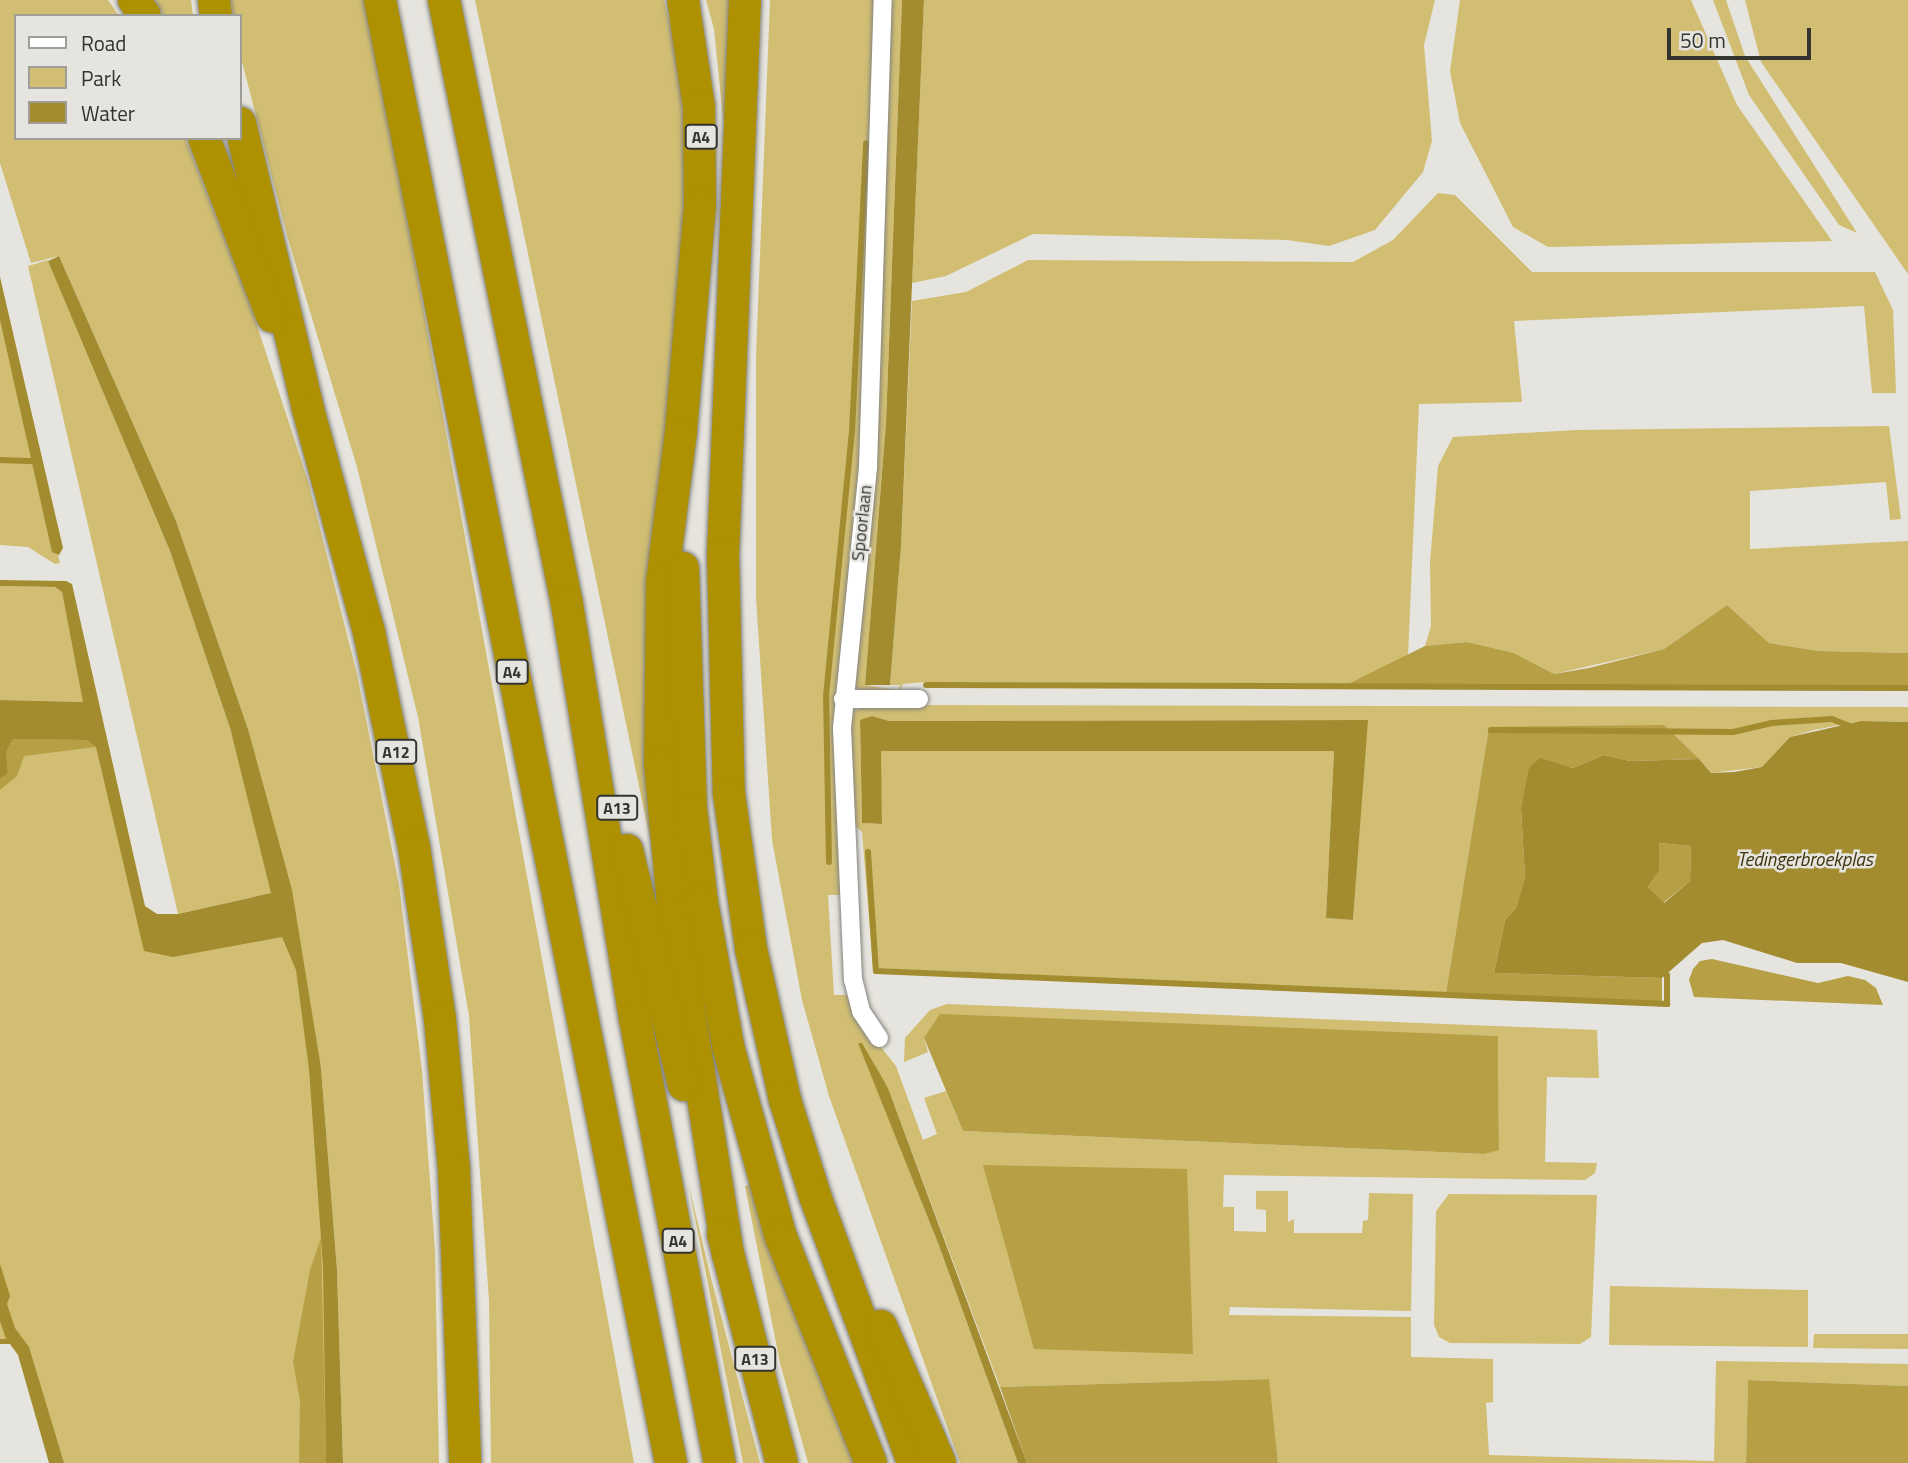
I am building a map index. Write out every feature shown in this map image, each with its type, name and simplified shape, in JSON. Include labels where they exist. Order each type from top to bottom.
[{"type":"highway","name":"A4","points":[[380,0],[645,1344],[671,1463]]},
{"type":"highway","name":"A4","points":[[444,0],[567,604],[635,1019],[720,1463]]},
{"type":"highway","name":"A4","points":[[682,0],[696,74],[701,174],[681,432],[662,582],[663,815],[674,917],[728,1255]]},
{"type":"highway","name":"A4","points":[[745,0],[723,555],[724,722],[738,868],[754,962],[785,1100],[816,1196],[913,1463]]},
{"type":"highway","name":"A12","points":[[242,131],[308,409],[382,687],[428,939],[445,1067],[458,1219],[465,1463]]},
{"type":"highway","name":"A12","points":[[205,140],[308,409]]},
{"type":"highway","name":"A4","points":[[681,432],[685,720],[696,857],[711,959],[738,1089],[771,1204],[816,1331],[871,1463]]},
{"type":"highway","name":"A13","points":[[567,604],[782,1463]]},
{"type":"highway","points":[[816,1196],[906,1376],[940,1463]]},
{"type":"highway","points":[[645,1344],[659,1463]]},
{"type":"street","name":"Spoorlaan","points":[[879,1038],[860,1011],[853,980],[843,699],[867,467],[883,0]]},
{"type":"street","points":[[843,699],[919,699]]},
{"type":"green space","points":[[0,0],[108,0],[118,14],[14,14],[14,140],[186,140],[249,301],[308,481],[357,674],[399,885],[422,1070],[435,1251],[439,1463],[343,1463],[337,1270],[321,1068],[248,729],[176,521],[59,256],[31,263],[0,163]]},
{"type":"green space","points":[[155,0],[191,0],[193,14],[163,14]]},
{"type":"green space","points":[[231,0],[367,0],[634,1463],[491,1463],[489,1301],[469,1016],[418,717],[357,467],[288,239],[242,62],[242,14],[233,14]]},
{"type":"green space","points":[[475,0],[664,0],[677,57],[683,93],[687,192],[662,896]]},
{"type":"green space","points":[[706,0],[731,0],[727,120],[723,119],[714,29]]},
{"type":"green space","points":[[770,0],[877,0],[861,449],[835,728],[842,895],[828,895],[834,995],[847,995],[868,1031],[896,1066],[923,1140],[937,1134],[924,1098],[946,1091],[963,1131],[1483,1154],[1499,1149],[1498,1036],[1225,1028],[924,1038],[928,1052],[904,1062],[905,1038],[930,1010],[947,1004],[1597,1030],[1599,1078],[1547,1077],[1545,1162],[1597,1163],[1595,1173],[1585,1180],[1224,1175],[1223,1207],[1234,1207],[1234,1231],[1266,1232],[1266,1210],[1256,1209],[1256,1191],[1288,1191],[1288,1222],[1294,1219],[1294,1233],[1362,1233],[1363,1221],[1368,1220],[1369,1193],[1413,1194],[1411,1311],[1230,1307],[1229,1315],[1411,1317],[1411,1357],[1493,1359],[1493,1402],[1486,1403],[1489,1455],[1714,1461],[1716,1361],[1908,1364],[1908,1386],[1748,1380],[1746,1463],[1278,1463],[1268,1379],[1000,1387],[888,1088],[859,1043],[938,1243],[1018,1463],[960,1463],[829,1096],[802,1000],[772,840],[756,598],[756,357]]},
{"type":"green space","points":[[891,0],[902,0],[886,423],[865,685],[897,690],[901,685],[890,685],[901,546],[912,301],[966,292],[1028,260],[1353,262],[1393,240],[1438,193],[1455,195],[1532,272],[1875,272],[1893,310],[1896,393],[1872,393],[1864,306],[1514,321],[1522,402],[1419,404],[1408,656],[1348,684],[924,682],[903,684],[898,694],[862,693],[854,685]]},
{"type":"green space","points":[[924,0],[1435,0],[1424,45],[1432,141],[1423,172],[1375,230],[1329,246],[1287,240],[1033,234],[946,276],[912,283]]},
{"type":"green space","points":[[1460,0],[1691,0],[1737,105],[1832,241],[1548,247],[1513,227],[1460,123],[1450,71]]},
{"type":"green space","points":[[1713,0],[1726,0],[1745,56],[1857,233],[1839,225],[1749,95]]},
{"type":"green space","points":[[1745,0],[1908,0],[1908,274],[1761,62]]},
{"type":"green space","points":[[48,260],[170,551],[230,728],[272,893],[178,914],[28,266]]},
{"type":"green space","points":[[0,316],[60,563],[55,564],[28,547],[0,545]]},
{"type":"green space","points":[[1889,426],[1901,519],[1890,520],[1886,482],[1750,491],[1750,549],[1908,541],[1908,653],[1819,651],[1769,643],[1727,605],[1664,649],[1554,674],[1514,653],[1467,642],[1425,646],[1431,626],[1430,562],[1438,466],[1453,437],[1576,430]]},
{"type":"green space","points":[[0,586],[55,587],[62,592],[84,702],[0,700]]},
{"type":"green space","points":[[867,705],[1908,707],[1908,722],[1861,721],[1814,730],[1790,737],[1762,767],[1711,773],[1699,759],[1489,727],[1446,993],[873,968],[862,832],[851,822],[850,713]],"holes":[[[872,716],[889,721],[1367,720],[1353,920],[1326,918],[1334,751],[880,751],[882,824],[862,823],[860,721]]]},
{"type":"green space","points":[[0,712],[97,712],[145,916],[292,914],[319,1107],[334,1463],[56,1463],[14,1341],[0,1341]]},
{"type":"green space","points":[[688,1182],[711,1278],[760,1463],[743,1463]]},
{"type":"green space","points":[[757,1182],[866,1463],[808,1463],[780,1363],[745,1186]]},
{"type":"green space","points":[[1449,1194],[1597,1195],[1591,1337],[1580,1344],[1450,1343],[1439,1337],[1434,1325],[1436,1211]]},
{"type":"green space","points":[[1610,1286],[1808,1290],[1808,1347],[1609,1345]]},
{"type":"green space","points":[[1814,1334],[1908,1334],[1908,1349],[1813,1348]]},
{"type":"shaded area","points":[[1727,605],[1769,643],[1819,651],[1908,653],[1908,686],[1348,684],[1425,646],[1467,642],[1514,653],[1554,674],[1589,668],[1664,649]]},
{"type":"shaded area","points":[[1664,725],[1699,759],[1630,761],[1604,755],[1573,768],[1540,759],[1521,809],[1525,877],[1516,908],[1505,920],[1494,973],[1662,978],[1662,1002],[1446,993],[1489,727]]},
{"type":"shaded area","points":[[13,739],[86,740],[96,747],[24,756],[17,776],[0,790],[0,779],[8,773],[6,752]]},
{"type":"shaded area","points":[[1659,843],[1691,846],[1690,881],[1663,903],[1648,887],[1659,871]]},
{"type":"shaded area","points":[[1712,959],[1818,983],[1848,976],[1865,980],[1876,988],[1883,1005],[1694,997],[1689,980],[1693,969],[1700,961]]},
{"type":"shaded area","points":[[940,1014],[1498,1036],[1499,1150],[1484,1154],[963,1131],[924,1038]]},
{"type":"shaded area","points":[[983,1165],[1187,1169],[1193,1354],[1034,1349]]},
{"type":"shaded area","points":[[321,1238],[326,1463],[299,1463],[300,1400],[293,1362],[310,1270]]},
{"type":"shaded area","points":[[1269,1379],[1278,1463],[1027,1463],[1000,1387]]},
{"type":"shaded area","points":[[1748,1380],[1908,1386],[1908,1463],[1746,1463]]},
{"type":"water","points":[[902,0],[924,0],[901,546],[890,685],[865,685],[886,423]]},
{"type":"water","points":[[59,256],[176,521],[248,729],[292,890],[321,1068],[337,1270],[343,1463],[326,1463],[323,1266],[309,1069],[296,970],[282,937],[173,957],[144,951],[96,747],[86,740],[13,739],[6,752],[8,773],[0,779],[0,700],[83,702],[62,592],[55,587],[0,586],[0,580],[66,581],[72,584],[145,906],[157,914],[178,914],[271,893],[230,728],[170,551],[48,261]]},
{"type":"water","points":[[0,277],[63,548],[59,555],[52,552],[0,320]]},
{"type":"water","points":[[872,716],[889,721],[1368,720],[1353,920],[1326,918],[1334,751],[881,751],[882,824],[862,823],[860,720]]},
{"type":"water","name":"Tedingerbroekplas","points":[[1861,721],[1908,722],[1908,982],[1841,963],[1797,963],[1723,940],[1702,943],[1662,978],[1494,973],[1505,920],[1516,908],[1525,877],[1521,809],[1529,768],[1540,758],[1573,768],[1604,755],[1630,761],[1699,759],[1711,773],[1734,772],[1762,767],[1790,737]],"holes":[[[1659,843],[1691,846],[1690,881],[1664,903],[1648,887],[1659,871]]]},
{"type":"water","points":[[858,1043],[862,1043],[888,1088],[1027,1463],[1018,1463],[938,1243]]},
{"type":"water","points":[[0,1264],[10,1296],[7,1304],[15,1328],[29,1347],[64,1463],[49,1463],[18,1355],[10,1344],[0,1344],[0,1339],[6,1339],[0,1321]]},
{"type":"waterway","points":[[829,862],[826,696],[852,432],[866,143]]},
{"type":"waterway","points":[[0,460],[35,461]]},
{"type":"waterway","points":[[926,685],[1908,688]]},
{"type":"waterway","points":[[1491,730],[1733,732],[1771,723],[1832,719],[1849,726]]},
{"type":"waterway","points":[[868,852],[876,971],[1667,1004],[1667,975]]}]
